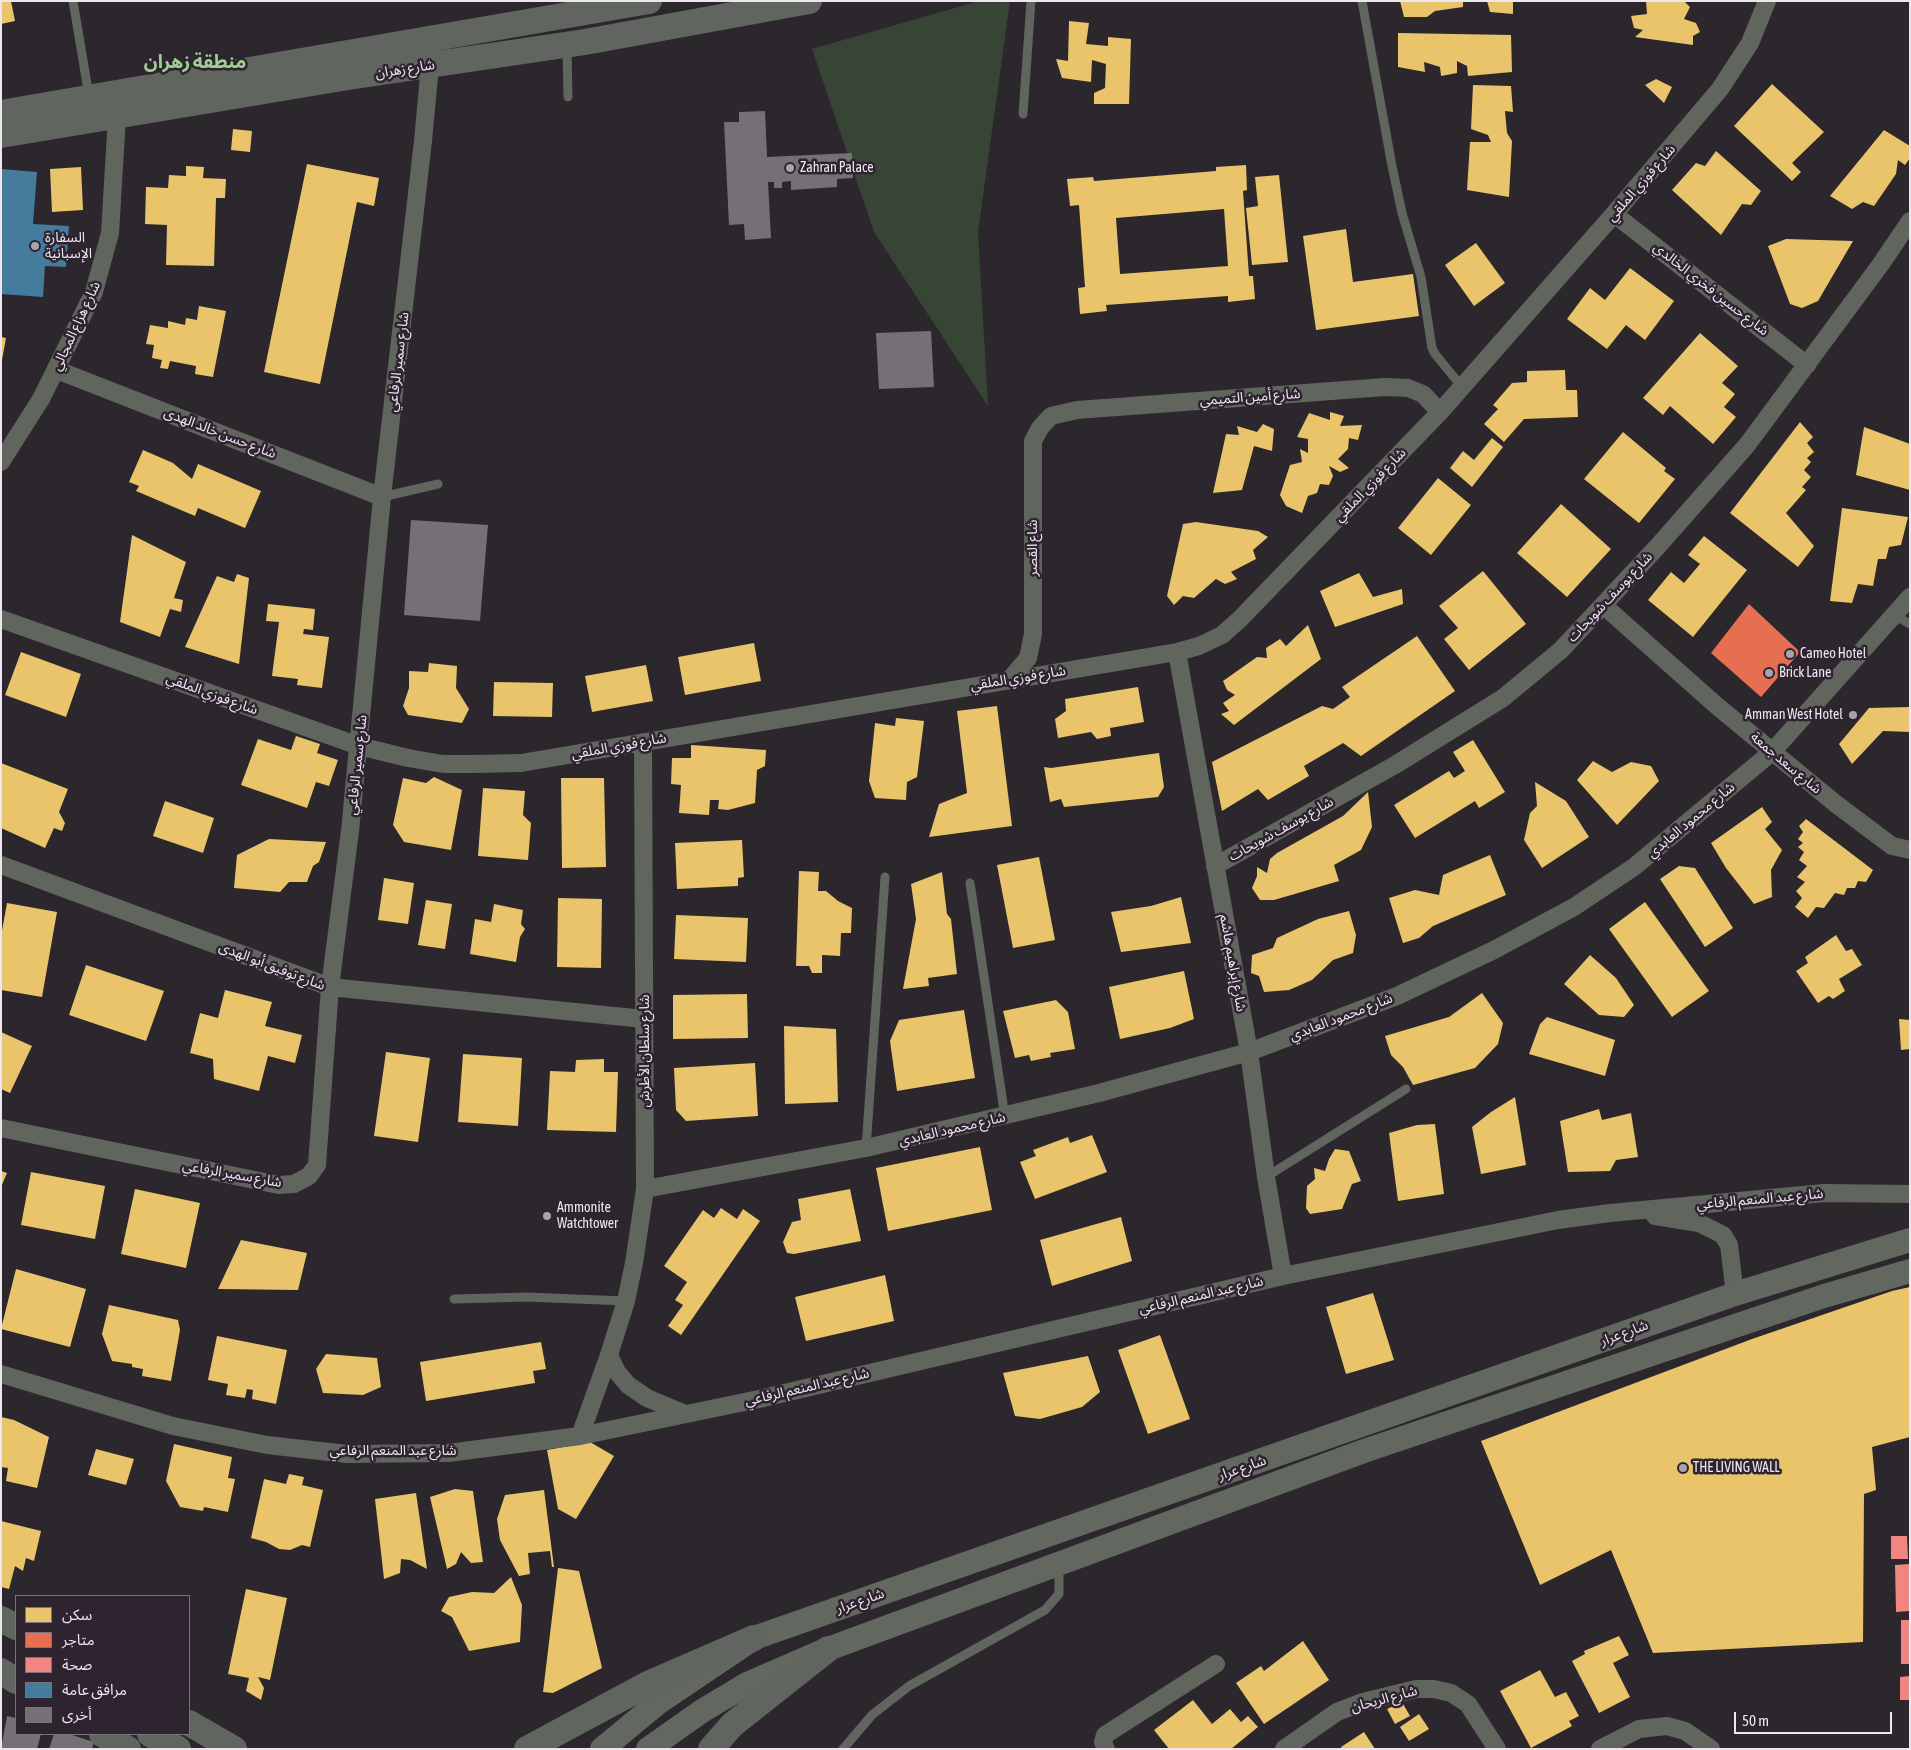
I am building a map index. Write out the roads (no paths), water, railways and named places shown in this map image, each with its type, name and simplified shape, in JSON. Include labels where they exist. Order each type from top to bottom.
[{"type":"main road","name":"شارع زهران","points":[[1,135],[96,111],[581,7],[649,1]]},
{"type":"main road","name":"شارع زهران","points":[[1,113],[96,111],[430,65],[576,44],[809,1]]},
{"type":"main road","name":"شارع عرار","points":[[602,1749],[659,1702],[754,1638],[1736,1294],[1910,1240]]},
{"type":"main road","name":"شارع عرار","points":[[648,1749],[702,1711],[747,1684],[828,1650],[1364,1451],[1824,1296],[1910,1271]]},
{"type":"main road","points":[[1,1619],[15,1626]]},
{"type":"main road","points":[[527,1749],[648,1684],[754,1638]]},
{"type":"main road","points":[[711,1749],[732,1725],[828,1650]]},
{"type":"main road","points":[[1,1660],[15,1667]]},
{"type":"main road","points":[[1,1672],[15,1680]]},
{"type":"main road","points":[[190,1725],[232,1747]]},
{"type":"main road","points":[[104,1735],[128,1749]]},
{"type":"main road","points":[[152,1735],[178,1749]]},
{"type":"street","name":"شارع فوزي الملقي","points":[[1,619],[359,746],[443,764],[521,764],[1011,678],[1177,652],[1199,646],[1222,635],[1240,619],[1440,412],[1720,90],[1750,44],[1767,1]]},
{"type":"street","points":[[576,44],[581,7]]},
{"type":"street","name":"شارع سمير الرفاعي","points":[[1,1128],[279,1186],[294,1184],[309,1176],[316,1165],[330,988],[359,746],[382,497],[432,39]]},
{"type":"street","name":"شارع هزاع المجالي","points":[[1,462],[57,370],[94,292],[102,267],[110,233],[96,111]]},
{"type":"street","name":"شارع حسين فخري الخالدي","points":[[1614,214],[1806,365]]},
{"type":"street","name":"شارع يوسف شويحات","points":[[1215,866],[1395,765],[1503,698],[1561,650],[1747,445],[1910,221]]},
{"type":"street","name":"شارع حسن خالد الهدى","points":[[57,370],[382,497]]},
{"type":"street","name":"شارع أمين التميمي","points":[[1051,416],[1077,410],[1384,386],[1408,388],[1423,394],[1440,412]]},
{"type":"street","name":"شاع القصر","points":[[1011,678],[1028,658],[1032,634],[1033,441],[1040,428],[1051,416]]},
{"type":"street","name":"شارع محمود العابدي","points":[[645,1188],[866,1148],[1006,1117],[1249,1052],[1397,996],[1494,950],[1574,907],[1641,861],[1772,752],[1910,597]]},
{"type":"street","name":"شارع سعد جمعة","points":[[1603,604],[1716,706],[1772,752],[1877,836],[1892,846],[1910,850]]},
{"type":"street","name":"شارع إبراهيم هاشم","points":[[1177,652],[1249,1052],[1266,1177],[1283,1276]]},
{"type":"street","name":"شارع سلطان الأطرش","points":[[580,1436],[609,1356],[626,1301],[634,1263],[645,1188],[642,742]]},
{"type":"street","name":"شارع توفيق أبو الهدى","points":[[1,865],[330,988],[644,1019]]},
{"type":"street","name":"شارع عبد المنعم الرفاعي","points":[[1,1374],[173,1426],[267,1445],[329,1452],[448,1453],[580,1436],[759,1399],[1283,1276],[1558,1220],[1610,1213],[1824,1193],[1910,1194]]},
{"type":"street","name":"شارع عبد المنعم الرفاعي","points":[[1610,1213],[1673,1217],[1716,1230],[1723,1235],[1729,1246],[1736,1294]]},
{"type":"street","points":[[609,1356],[617,1372],[628,1385],[647,1398],[683,1414]]},
{"type":"street","points":[[1106,1749],[1103,1742],[1105,1735],[1216,1664]]},
{"type":"street","name":"شارع الريحان","points":[[1284,1749],[1337,1712],[1363,1702],[1416,1689],[1434,1689],[1451,1693],[1468,1704],[1497,1749]]},
{"type":"street","points":[[1600,1749],[1639,1729],[1667,1726],[1685,1730],[1711,1749]]},
{"type":"lane","points":[[73,1],[96,111]]},
{"type":"lane","points":[[1024,114],[1031,1]]},
{"type":"lane","points":[[1362,1],[1402,213],[1422,277],[1432,348],[1462,387]]},
{"type":"lane","points":[[568,97],[576,44]]},
{"type":"lane","points":[[382,497],[438,484]]},
{"type":"lane","points":[[1894,615],[1910,624]]},
{"type":"lane","points":[[866,1148],[885,877]]},
{"type":"lane","points":[[970,883],[1006,1117]]},
{"type":"lane","points":[[1266,1177],[1406,1089]]},
{"type":"lane","points":[[454,1300],[527,1296],[626,1301]]},
{"type":"lane","points":[[843,1749],[872,1715],[909,1686],[1045,1610],[1059,1594],[1059,1563]]},
{"type":"place","name":"Zahran Palace","points":[[790,168]]},
{"type":"place","name":"السفارة الإسبانية","points":[[35,246]]},
{"type":"place","name":"Cameo Hotel","points":[[1790,654]]},
{"type":"place","name":"Brick Lane","points":[[1769,673]]},
{"type":"place","name":"Amman West Hotel","points":[[1853,715]]},
{"type":"place","name":"Ammonite Watchtower","points":[[547,1216]]},
{"type":"place","name":"THE LIVING WALL","points":[[1683,1468]]},
{"type":"district","name":"منطقة زهران","points":[[195,62]]}]
